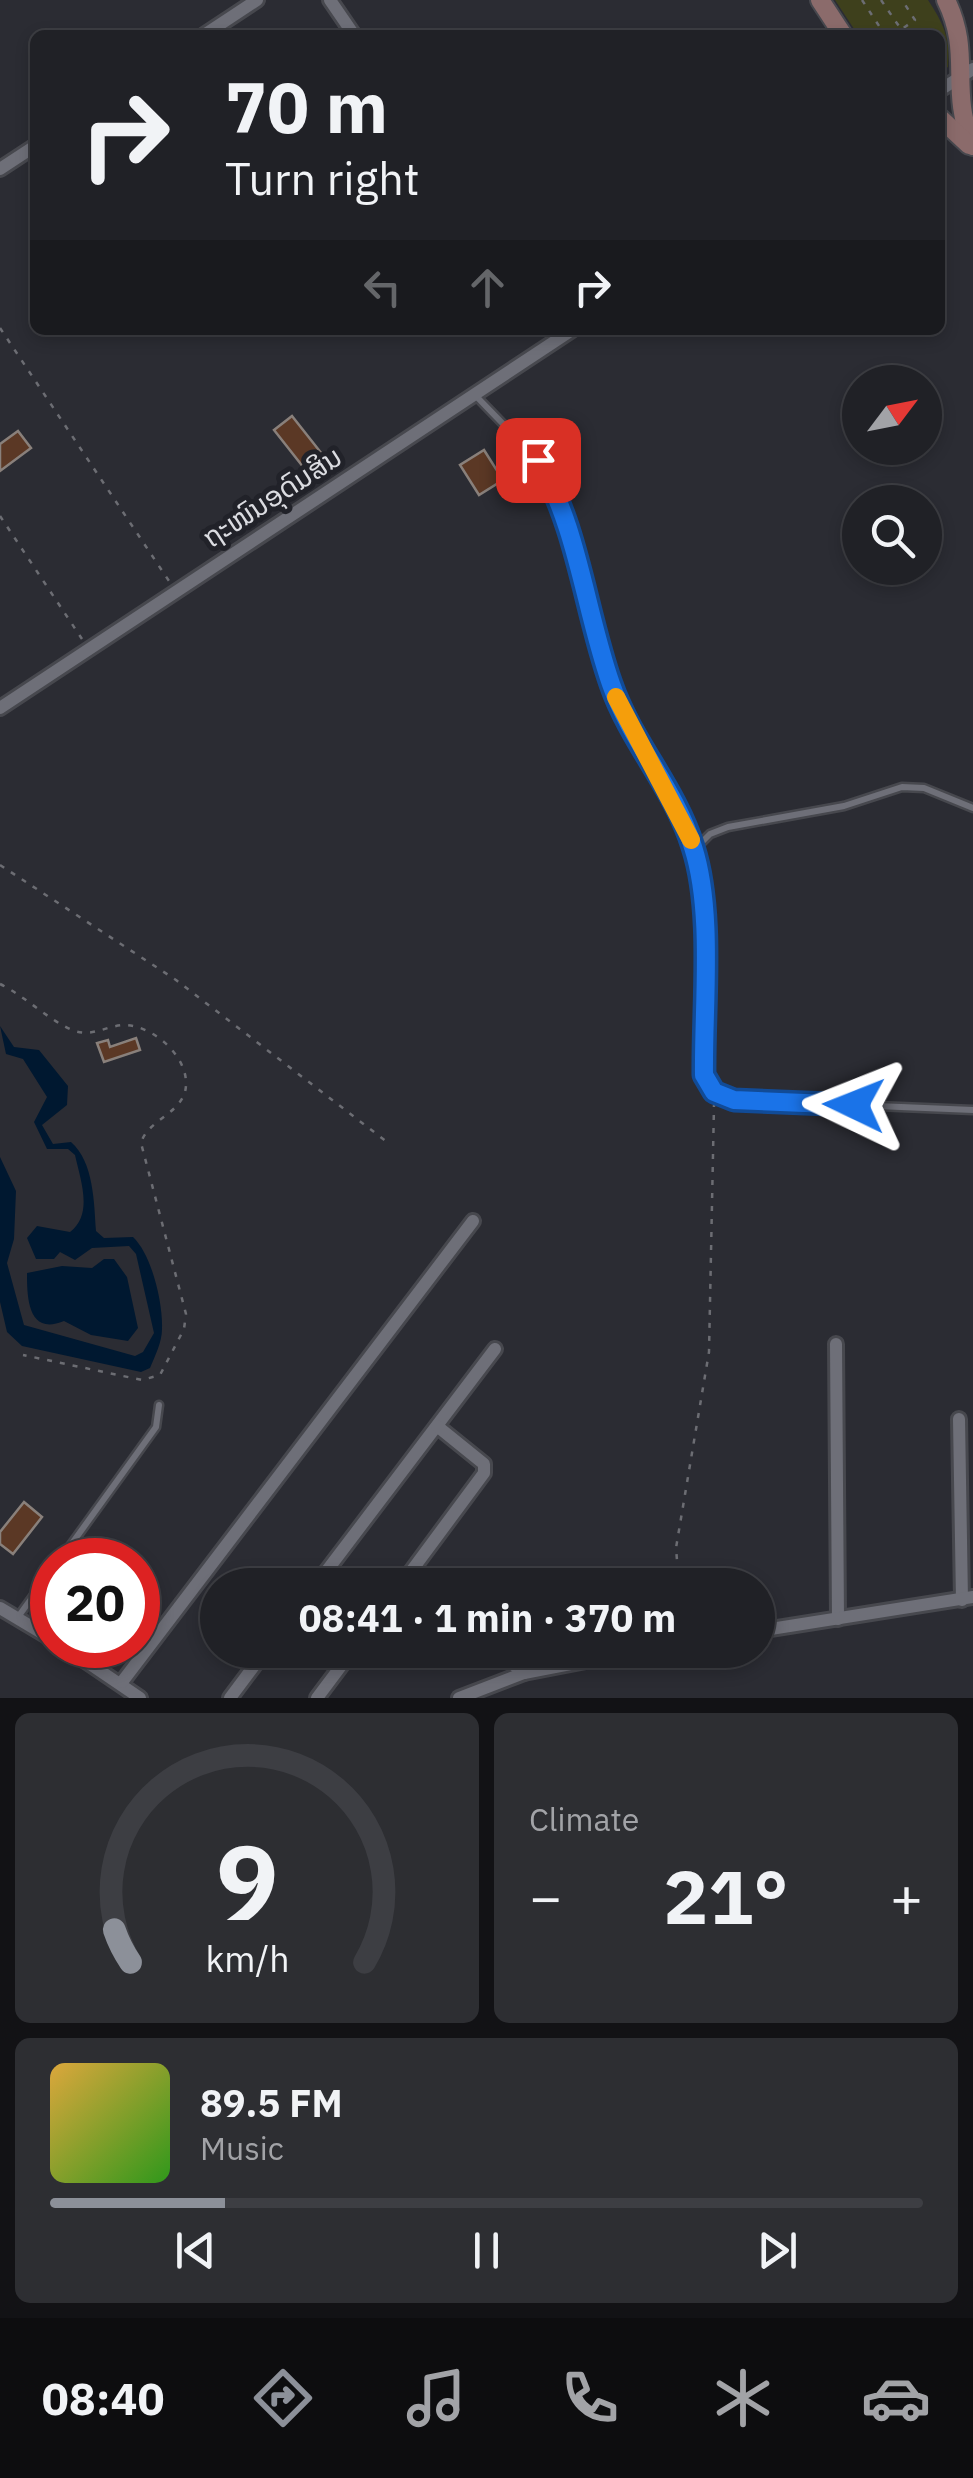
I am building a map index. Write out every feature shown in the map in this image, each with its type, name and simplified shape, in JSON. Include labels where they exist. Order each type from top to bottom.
[{"type":"street","points":[[212,30],[258,0]]},
{"type":"street","points":[[330,0],[351,30]]},
{"type":"street","points":[[820,0],[840,30]]},
{"type":"street","points":[[946,0],[964,38],[964,125],[973,148]]},
{"type":"street","points":[[945,87],[967,73]]},
{"type":"street","points":[[945,123],[973,148]]},
{"type":"street","points":[[0,168],[30,149]]},
{"type":"street","name":"ຖະໜົນອຸດົມສິນ","points":[[0,708],[559,335]]},
{"type":"street","points":[[122,1682],[474,1221]]},
{"type":"street","points":[[836,1344],[838,1619]]},
{"type":"street","points":[[329,1568],[495,1349]]},
{"type":"street","points":[[775,1628],[967,1598],[959,1419]]},
{"type":"street","points":[[416,1568],[484,1474],[484,1464],[436,1426]]},
{"type":"street","points":[[0,1608],[30,1625]]},
{"type":"street","points":[[99,1668],[140,1698]]},
{"type":"street","points":[[230,1698],[252,1668]]},
{"type":"street","points":[[317,1698],[340,1668]]},
{"type":"street","points":[[517,1668],[524,1673]]},
{"type":"street","points":[[460,1698],[524,1673],[550,1668]]},
{"type":"lane","points":[[474,394],[538,460],[556,489],[611,686],[669,791],[694,850],[702,908],[704,1075],[714,1092],[734,1100],[973,1110]]},
{"type":"lane","points":[[694,850],[710,834],[728,827],[844,806],[902,788],[924,788],[973,808]]},
{"type":"lane","points":[[76,1538],[156,1427],[158,1405]]},
{"type":"lane","points":[[18,1618],[30,1601]]},
{"type":"path","points":[[862,0],[881,30]]},
{"type":"path","points":[[881,0],[901,30],[915,20],[902,0]]},
{"type":"path","points":[[0,328],[175,590]]},
{"type":"path","points":[[0,516],[88,648]]},
{"type":"path","points":[[0,865],[176,980],[387,1142]]},
{"type":"path","points":[[0,984],[69,1029],[86,1034],[126,1025],[153,1035],[172,1047],[187,1086],[182,1098],[146,1131],[142,1143],[186,1314],[184,1329],[160,1375],[142,1380],[23,1356]]},
{"type":"path","points":[[678,1568],[676,1548],[709,1352],[714,1092]]},
{"type":"green space","points":[[835,0],[928,0],[945,30],[855,30]]},
{"type":"green space","points":[[945,31],[948,48],[945,69]]},
{"type":"water","points":[[0,1026],[14,1047],[39,1050],[68,1086],[67,1105],[42,1125],[53,1144],[71,1142],[79,1150],[91,1184],[96,1231],[104,1238],[133,1237],[151,1267],[161,1306],[162,1334],[150,1368],[141,1372],[22,1346],[7,1332],[0,1302],[0,1157],[16,1191],[14,1239],[7,1263],[24,1325],[135,1356],[143,1352],[154,1333],[136,1254],[129,1246],[92,1248],[75,1260],[60,1252],[54,1259],[36,1259],[27,1238],[37,1226],[70,1232],[82,1216],[82,1185],[75,1155],[68,1149],[47,1149],[34,1122],[47,1097],[23,1059],[6,1054]]},
{"type":"water","points":[[104,1259],[114,1259],[127,1277],[138,1328],[128,1341],[91,1335],[64,1321],[52,1324],[36,1319],[29,1303],[27,1273],[62,1266],[92,1268]]},
{"type":"building","points":[[292,416],[322,454],[304,468],[274,430]]},
{"type":"building","points":[[18,431],[31,448],[0,471],[0,444]]},
{"type":"building","points":[[484,450],[503,480],[479,495],[460,465]]},
{"type":"building","points":[[136,1038],[140,1050],[104,1062],[97,1043],[108,1040],[110,1047]]},
{"type":"building","points":[[24,1502],[42,1517],[13,1554],[0,1544],[0,1532]]},
{"type":"slow traffic","points":[[616,697],[669,791],[691,840]]},
{"type":"route","points":[[538,460],[556,489],[611,686],[669,791],[694,850],[702,908],[704,1075],[714,1092],[734,1100],[854,1105]]}]
